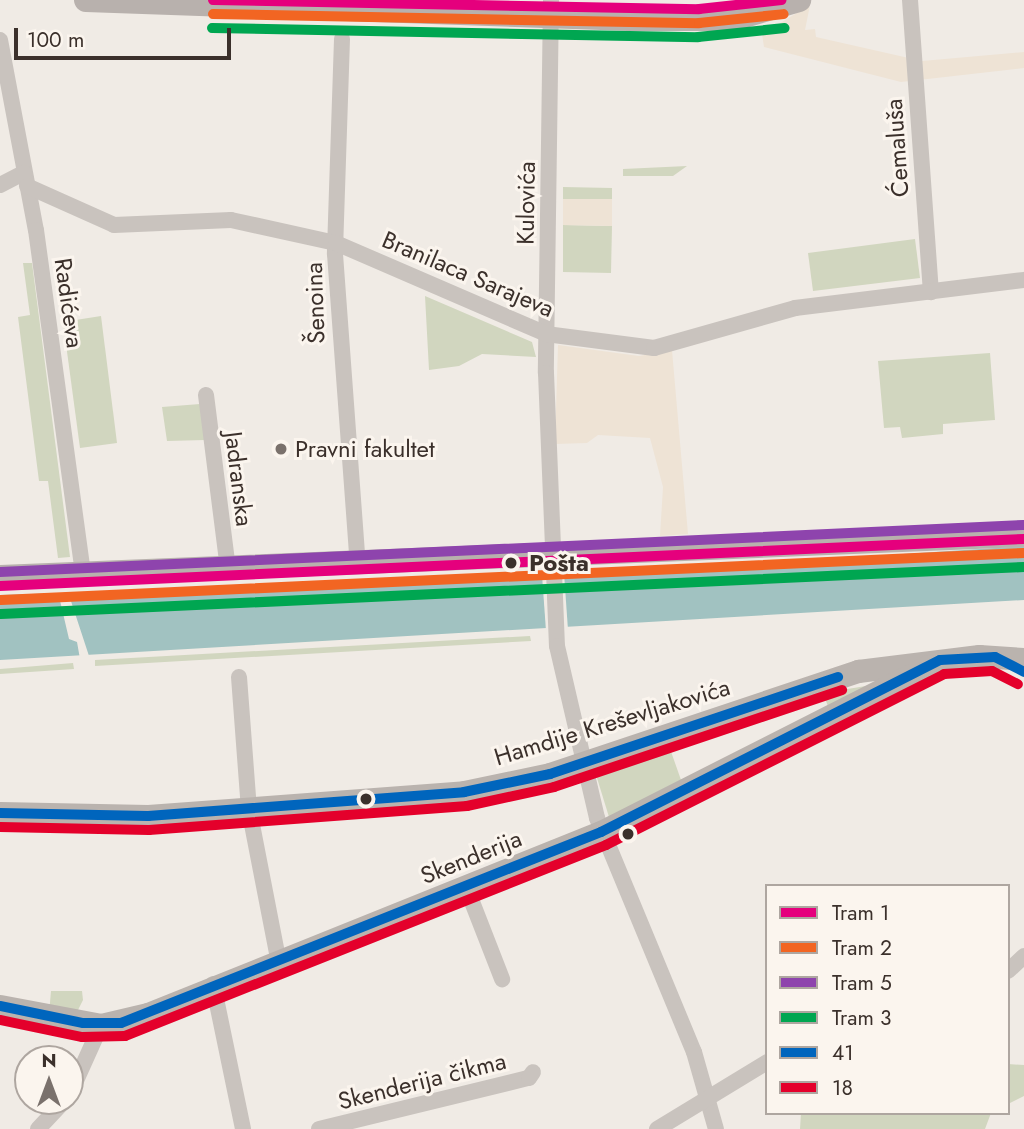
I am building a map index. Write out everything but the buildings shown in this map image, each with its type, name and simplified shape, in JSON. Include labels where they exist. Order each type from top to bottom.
[{"type":"main road","points":[[86,0],[550,9],[734,19],[771,13],[799,0]]},
{"type":"main road","points":[[0,577],[358,565],[552,565],[1024,535]]},
{"type":"main road","name":"Hamdije Kreševljakovića","points":[[0,813],[91,819],[464,792],[582,763],[826,680],[940,660],[1024,659]]},
{"type":"main road","name":"Skenderija","points":[[0,1006],[100,1025],[139,1017],[213,984],[467,889],[601,832],[940,660]]},
{"type":"street","name":"Ćemaluša","points":[[909,0],[931,292]]},
{"type":"street","name":"Kulovića","points":[[550,9],[546,334],[552,565],[557,638],[582,763],[601,832],[708,1094],[716,1129]]},
{"type":"street","name":"Šenoina","points":[[342,39],[336,243],[358,565]]},
{"type":"street","name":"Radićeva","points":[[0,40],[26,179],[83,574]]},
{"type":"street","name":"Branilaca Sarajeva","points":[[26,179],[114,225],[231,220],[336,243],[546,334],[654,348],[795,308],[1024,280]]},
{"type":"street","points":[[0,185],[26,179]]},
{"type":"street","name":"Jadranska","points":[[206,395],[228,569]]},
{"type":"street","points":[[239,677],[249,809],[278,958]]},
{"type":"street","points":[[467,889],[502,979]]},
{"type":"street","points":[[1010,969],[1024,956]]},
{"type":"street","points":[[213,984],[243,1129]]},
{"type":"street","points":[[84,1062],[100,1025]]},
{"type":"street","points":[[657,1129],[708,1094],[765,1063]]},
{"type":"street","name":"Skenderija čikma","points":[[319,1129],[528,1078],[533,1072]]},
{"type":"street","points":[[38,1129],[51,1115]]},
{"type":"green space","points":[[687,166],[673,176],[623,176],[623,169]]},
{"type":"green space","points":[[563,187],[612,188],[612,199],[563,199]]},
{"type":"green space","points":[[563,225],[612,226],[611,273],[563,272]]},
{"type":"green space","points":[[915,239],[920,278],[813,291],[808,253]]},
{"type":"green space","points":[[23,263],[32,263],[70,557],[58,558],[48,481],[39,481],[18,317],[30,315]]},
{"type":"green space","points":[[425,296],[532,342],[536,357],[482,354],[459,366],[429,370]]},
{"type":"green space","points":[[101,316],[117,443],[80,448],[63,322]]},
{"type":"green space","points":[[990,353],[995,420],[943,424],[943,434],[902,438],[900,427],[884,428],[878,361]]},
{"type":"green space","points":[[200,404],[205,440],[167,441],[162,407]]},
{"type":"green space","points":[[530,636],[531,641],[95,666],[95,660]]},
{"type":"green space","points":[[73,663],[74,669],[0,674],[0,669]]},
{"type":"green space","points":[[878,684],[829,709],[823,693]]},
{"type":"green space","points":[[668,743],[681,780],[609,817],[593,765]]},
{"type":"green space","points":[[51,991],[82,991],[83,1000],[78,1010],[49,1014]]},
{"type":"green space","points":[[1010,1064],[1024,1065],[1024,1096],[1010,1103]]},
{"type":"green space","points":[[801,1115],[990,1115],[985,1129],[800,1129]]},
{"type":"shaded area","points":[[810,5],[805,30],[815,29],[816,37],[922,61],[1024,52],[1024,68],[901,82],[764,47],[762,34]]},
{"type":"shaded area","points":[[563,199],[612,199],[612,226],[563,225]]},
{"type":"shaded area","points":[[558,345],[639,356],[672,350],[688,534],[660,536],[663,487],[650,438],[598,435],[587,443],[555,444]]},
{"type":"water","points":[[1024,546],[1024,600],[0,660],[0,595],[553,577]]},
{"type":"pier","points":[[564,573],[568,630],[546,631],[542,575]]},
{"type":"pier","points":[[58,592],[68,592],[90,659],[80,659],[77,642],[69,639]]},
{"type":"tram line","name":"1","points":[[213,0],[699,9],[782,0]]},
{"type":"tram line","name":"2","points":[[213,14],[699,23],[784,14]]},
{"type":"tram line","name":"3","points":[[212,28],[698,37],[785,28]]},
{"type":"tram line","name":"5","points":[[0,572],[1023,525]]},
{"type":"tram line","name":"1","points":[[0,586],[1024,539]]},
{"type":"tram line","name":"2","points":[[1,600],[1024,553]]},
{"type":"tram line","name":"3","points":[[1,614],[1024,567]]},
{"type":"transit line","name":"41","points":[[0,1006],[83,1023],[121,1023],[601,832],[940,660],[995,657],[1024,672]]},
{"type":"transit line","name":"18","points":[[0,1020],[82,1037],[125,1036],[606,845],[944,674],[992,671],[1018,684]]},
{"type":"transit line","name":"41","points":[[0,813],[148,816],[464,792],[550,774],[838,677]]},
{"type":"transit line","name":"18","points":[[0,827],[149,830],[467,806],[554,787],[842,690]]},
{"type":"place","name":"Pravni fakultet","points":[[281,449]]},
{"type":"place","name":"Pošta","points":[[511,563]]}]
